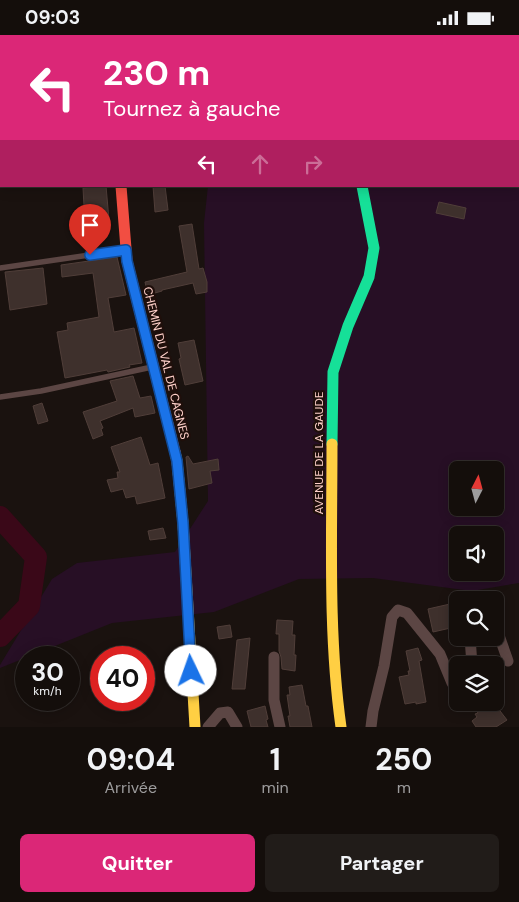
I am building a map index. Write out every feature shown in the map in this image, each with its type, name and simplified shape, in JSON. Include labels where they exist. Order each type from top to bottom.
[{"type":"street","name":"CHEMIN DU VAL DE CAGNES","points":[[121,187],[127,261],[177,461],[183,523],[195,727]]},
{"type":"street","name":"AVENUE DE LA GAUDE","points":[[341,727],[336,699],[332,618],[333,381],[348,326],[368,277],[374,248],[362,187]]},
{"type":"street","points":[[370,727],[384,666],[392,617],[398,610],[407,613],[440,654],[449,676]]},
{"type":"street","points":[[503,646],[508,661]]},
{"type":"street","points":[[274,657],[274,700],[280,727]]},
{"type":"street","points":[[208,727],[220,713],[228,712],[237,727]]},
{"type":"lane","points":[[0,268],[126,250]]},
{"type":"lane","points":[[0,397],[41,391],[153,367]]},
{"type":"shaded area","points":[[208,187],[519,187],[519,583],[472,591],[373,578],[299,579],[214,612],[112,623],[55,646],[15,646],[15,662],[0,668],[0,665],[52,579],[77,563],[175,552],[208,501],[204,223]]},
{"type":"building","points":[[106,187],[109,220],[90,221],[88,205],[84,206],[83,188]]},
{"type":"building","points":[[153,187],[165,187],[168,210],[155,212]]},
{"type":"building","points":[[439,202],[466,208],[464,219],[436,213]]},
{"type":"building","points":[[192,224],[199,269],[203,268],[207,282],[207,292],[196,294],[193,283],[148,295],[145,282],[187,272],[179,226]]},
{"type":"building","points":[[117,257],[126,295],[108,298],[114,332],[134,328],[142,363],[108,372],[107,370],[65,378],[57,332],[68,330],[67,323],[99,317],[93,273],[62,277],[61,265]]},
{"type":"building","points":[[43,268],[47,304],[10,310],[5,272]]},
{"type":"building","points":[[194,340],[203,381],[185,385],[179,359],[181,358],[178,343]]},
{"type":"building","points":[[133,376],[140,398],[151,396],[155,413],[135,417],[133,408],[100,421],[103,435],[93,439],[83,412],[117,401],[110,381]]},
{"type":"building","points":[[42,403],[48,421],[38,424],[33,406]]},
{"type":"building","points":[[141,437],[150,465],[158,463],[165,498],[137,504],[135,496],[126,498],[123,489],[111,492],[107,480],[118,478],[117,472],[120,472],[111,447]]},
{"type":"building","points":[[188,456],[193,464],[218,459],[219,470],[210,471],[212,483],[189,489],[186,457]]},
{"type":"building","points":[[163,528],[166,538],[150,540],[148,531]]},
{"type":"building","points":[[449,604],[449,628],[433,632],[428,609]]},
{"type":"building","points":[[277,620],[293,621],[292,635],[295,635],[294,655],[296,655],[295,671],[282,669],[279,634],[276,634]]},
{"type":"building","points":[[230,625],[232,637],[219,639],[217,627]]},
{"type":"building","points":[[250,638],[245,689],[232,689],[237,640]]},
{"type":"building","points":[[418,648],[422,660],[419,661],[426,702],[405,704],[399,677],[409,675],[406,651]]},
{"type":"building","points":[[302,685],[312,727],[290,727],[287,695],[290,695],[289,687]]},
{"type":"building","points":[[265,706],[268,727],[251,727],[247,711]]},
{"type":"building","points":[[477,711],[500,711],[507,720],[496,727],[476,727],[472,721],[477,717],[475,714],[478,713]]},
{"type":"waterway","points":[[0,517],[36,557],[29,606],[0,636]]},
{"type":"traffic: fast","points":[[332,444],[333,372],[348,326],[369,277],[374,248],[362,187]]},
{"type":"traffic: slow","points":[[332,444],[332,621],[341,727]]},
{"type":"traffic: slow","points":[[175,452],[183,523],[195,727]]},
{"type":"traffic: jam","points":[[121,187],[127,261],[175,452]]},
{"type":"route","points":[[90,255],[126,250],[127,261],[177,461],[183,523],[191,671]]}]
